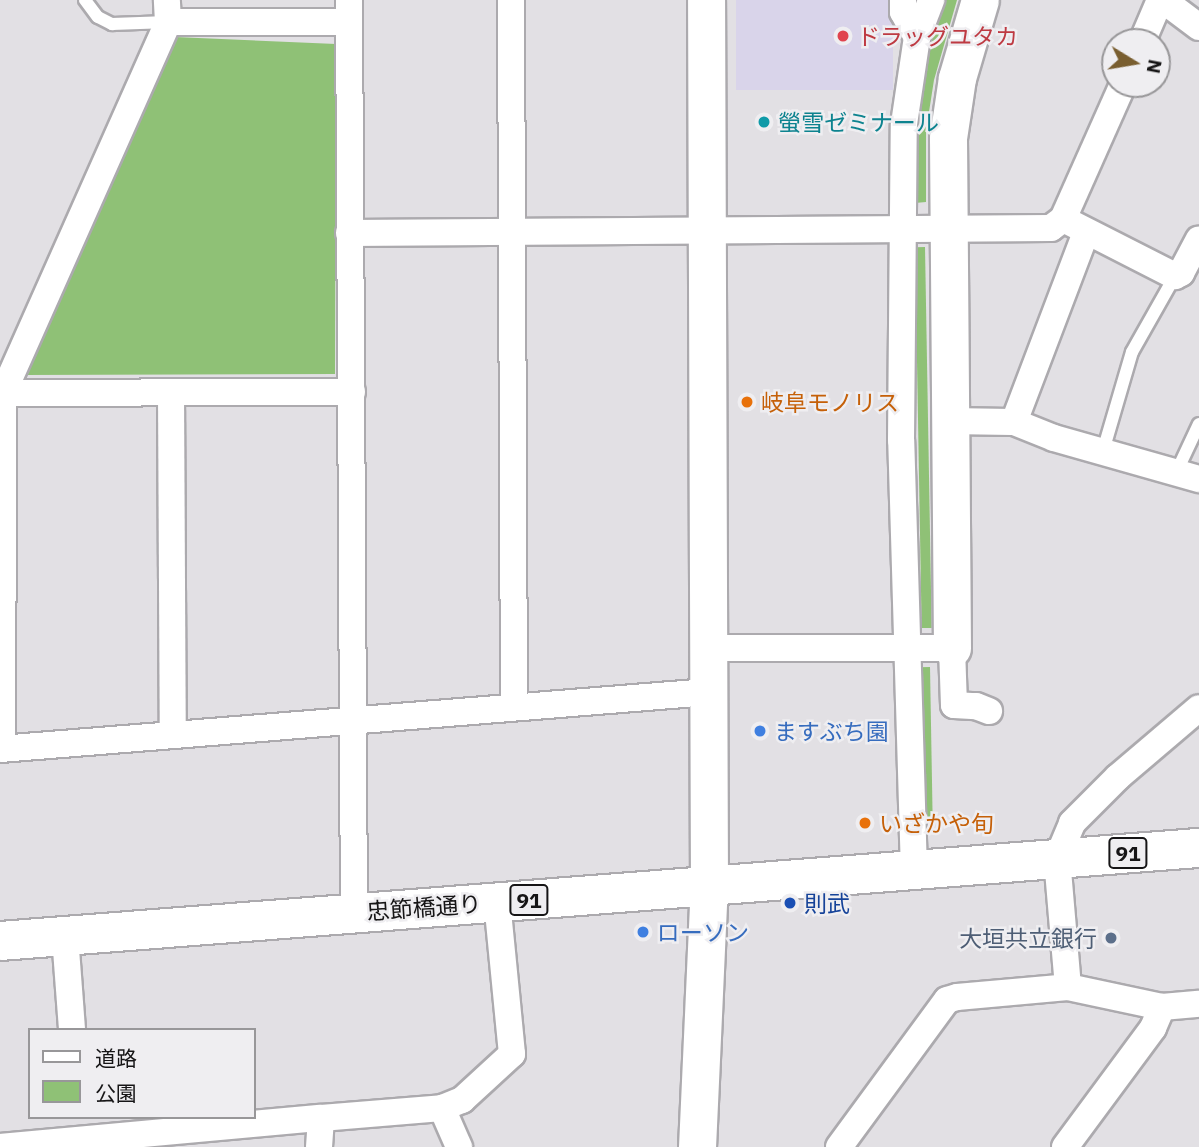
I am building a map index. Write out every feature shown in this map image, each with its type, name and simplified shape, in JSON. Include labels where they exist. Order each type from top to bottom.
[{"type":"main road","name":"91","points":[[1057,859],[1199,848]]},
{"type":"main road","name":"忠節橋通り","points":[[0,942],[354,911],[914,872],[1057,859]]},
{"type":"street","points":[[511,0],[514,705]]},
{"type":"street","points":[[697,1147],[709,887],[706,0]]},
{"type":"street","points":[[903,0],[903,12],[917,37]]},
{"type":"street","points":[[914,872],[901,440],[904,124],[917,37],[931,0]]},
{"type":"street","points":[[980,0],[957,78],[948,138],[948,421],[954,705],[976,706],[989,711]]},
{"type":"street","points":[[1149,28],[1162,0],[1199,27]]},
{"type":"street","points":[[354,911],[354,721],[352,392],[349,233],[349,11],[167,11],[1,393],[1,749],[354,721],[514,705],[527,708],[709,692]]},
{"type":"street","points":[[1014,422],[1075,225],[1118,98]]},
{"type":"street","points":[[349,233],[1051,228],[1075,225],[1175,276],[1181,274],[1199,239]]},
{"type":"street","points":[[171,392],[173,735]]},
{"type":"street","points":[[1,393],[352,392]]},
{"type":"street","points":[[948,421],[1014,422],[1054,438],[1187,476]]},
{"type":"street","points":[[709,648],[952,648]]},
{"type":"street","points":[[1068,987],[1057,859],[1072,823],[1118,777],[1199,708]]},
{"type":"street","points":[[0,1146],[79,1128],[321,1118],[442,1108],[462,1100],[512,1054],[497,902]]},
{"type":"street","points":[[65,936],[72,1028]]},
{"type":"street","points":[[839,1147],[947,1000],[957,996],[1068,987],[1162,1007],[1199,1004]]},
{"type":"street","points":[[1065,1147],[1153,1028],[1162,1007]]},
{"type":"street","points":[[442,1108],[460,1147]]},
{"type":"street","points":[[319,1147],[321,1118]]},
{"type":"lane","points":[[85,0],[98,17],[112,24],[167,11]]},
{"type":"lane","points":[[1103,451],[1132,352],[1175,276]]},
{"type":"lane","points":[[1187,476],[1199,425]]},
{"type":"shaded area","points":[[736,0],[893,0],[893,90],[736,90]]},
{"type":"green space","points":[[942,0],[957,0],[934,80],[926,131],[926,202],[915,203],[915,135],[922,78]]},
{"type":"green space","points":[[175,37],[336,44],[335,374],[23,375]]},
{"type":"green space","points":[[915,247],[925,247],[932,628],[922,628]]},
{"type":"green space","points":[[918,667],[930,667],[933,823],[921,823]]},
{"type":"place","name":"ドラッグユタカ","points":[[843,36]]},
{"type":"place","name":"螢雪ゼミナール","points":[[764,122]]},
{"type":"place","name":"岐阜モノリス","points":[[747,402]]},
{"type":"place","name":"ますぶち園","points":[[760,731]]},
{"type":"place","name":"いざかや旬","points":[[865,823]]},
{"type":"place","name":"則武","points":[[790,903]]},
{"type":"place","name":"ローソン","points":[[643,932]]},
{"type":"place","name":"大垣共立銀行","points":[[1111,938]]}]
